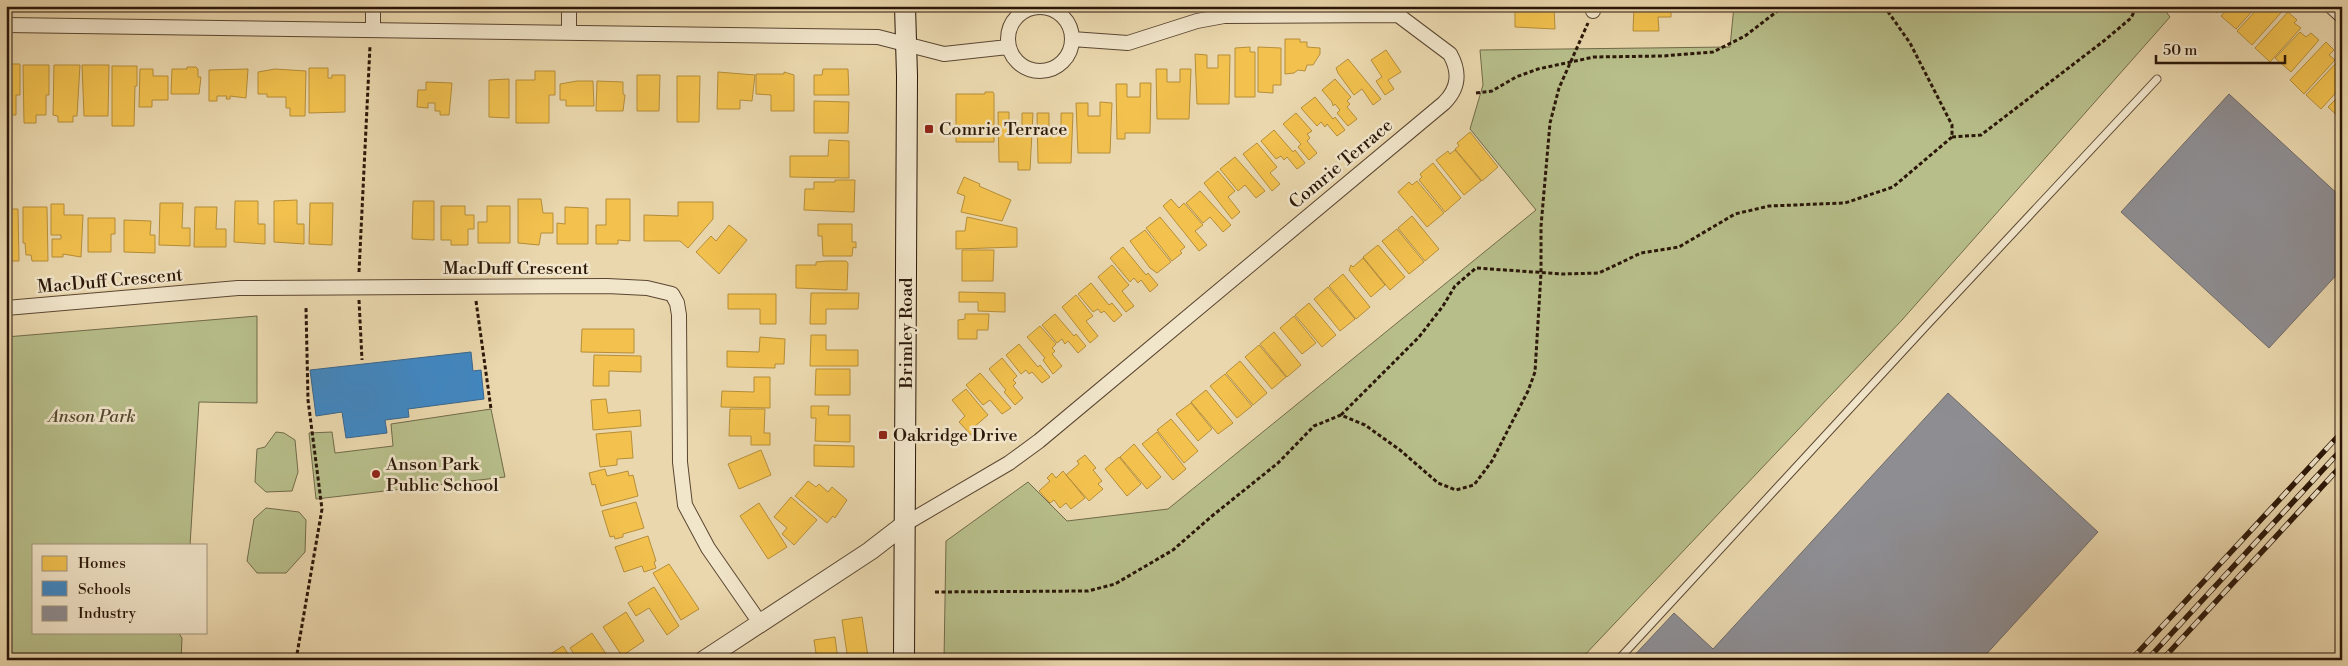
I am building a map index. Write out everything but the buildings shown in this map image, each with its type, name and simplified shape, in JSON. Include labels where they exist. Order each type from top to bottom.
[{"type":"main road","name":"Brimley Road","points":[[904,660],[905,6]]},
{"type":"street","points":[[373,6],[373,29]]},
{"type":"street","points":[[569,6],[569,33]]},
{"type":"street","points":[[1042,6],[1054,9],[1064,17],[1070,27],[1072,39],[1070,51],[1064,61],[1055,68],[1043,72],[1032,71],[1021,66],[1012,58],[1008,47],[1007,34],[1011,23],[1019,14],[1030,8],[1042,6]]},
{"type":"street","points":[[2331,6],[2342,16]]},
{"type":"street","name":"Comrie Terrace","points":[[904,524],[1009,463],[1040,441],[1444,103],[1454,91],[1457,77],[1455,63],[1450,54],[1398,15],[1224,16],[1197,20],[1128,43],[1072,39]]},
{"type":"street","points":[[6,25],[878,37],[944,54],[1008,47]]},
{"type":"street","name":"MacDuff Crescent","points":[[6,308],[238,288],[607,286],[647,288],[672,294],[677,303],[679,315],[680,462],[685,505],[705,542],[760,623]]},
{"type":"street","points":[[704,660],[870,551],[904,524]]},
{"type":"lane","points":[[1618,660],[1928,324],[2158,79]]},
{"type":"path","points":[[1476,93],[1492,91],[1516,77],[1538,69],[1570,64],[1594,57],[1663,56],[1713,52],[1745,36],[1784,6]]},
{"type":"path","points":[[1884,6],[1910,43],[1952,125],[1952,137]]},
{"type":"path","points":[[935,592],[1088,591],[1115,584],[1173,550],[1278,463],[1314,426],[1341,415],[1412,344],[1443,306],[1454,286],[1476,268],[1541,273],[1599,273],[1641,253],[1678,247],[1735,214],[1769,206],[1845,203],[1893,187],[1952,137],[1981,135],[2105,40],[2131,18],[2137,6]]},
{"type":"path","points":[[1341,415],[1365,425],[1400,450],[1438,483],[1456,490],[1474,485],[1492,461],[1528,391],[1535,372],[1541,273],[1541,226],[1550,123],[1559,88],[1593,9]]},
{"type":"path","points":[[359,278],[370,46]]},
{"type":"path","points":[[474,287],[491,409]]},
{"type":"path","points":[[359,298],[362,360]]},
{"type":"path","points":[[296,660],[322,509],[308,400],[306,308]]},
{"type":"green space","points":[[1734,6],[2162,6],[2170,17],[1902,320],[1580,660],[944,660],[946,541],[1028,482],[1067,521],[1168,509],[1536,210],[1470,129],[1483,85],[1480,50],[1730,47]]},
{"type":"green space","name":"Anson Park","points":[[257,316],[257,403],[199,402],[190,544],[32,544],[32,634],[179,634],[182,638],[181,660],[6,660],[6,337]]},
{"type":"green space","points":[[491,409],[505,477],[316,499],[309,433],[332,432],[335,453],[393,446],[391,424]]},
{"type":"green space","points":[[276,432],[284,433],[295,440],[298,472],[292,491],[266,492],[255,482],[257,449],[265,447]]},
{"type":"green space","points":[[266,508],[299,512],[306,520],[305,552],[286,573],[257,573],[247,561],[254,519]]},
{"type":"railway","points":[[2131,660],[2342,432]]},
{"type":"railway","points":[[2147,660],[2342,449]]},
{"type":"railway","points":[[2162,660],[2342,465]]},
{"type":"place","name":"Comrie Terrace","points":[[929,129]]},
{"type":"place","name":"Oakridge Drive","points":[[883,435]]},
{"type":"place","name":"Anson Park Public School","points":[[376,474]]}]
